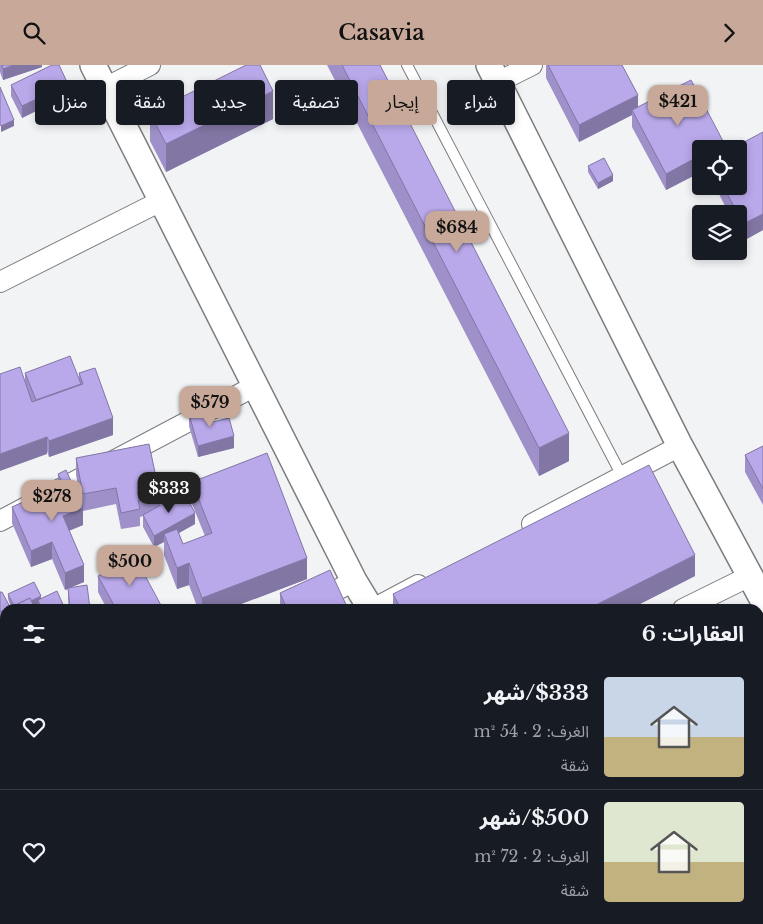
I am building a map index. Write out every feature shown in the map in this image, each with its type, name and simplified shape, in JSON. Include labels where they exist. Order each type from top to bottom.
[{"type":"street","points":[[93,65],[101,80]]},
{"type":"street","points":[[106,87],[150,65]]},
{"type":"street","points":[[532,65],[494,73],[680,446],[763,600]]},
{"type":"street","points":[[106,90],[354,581],[369,604]]},
{"type":"street","points":[[0,282],[161,201]]},
{"type":"street","points":[[0,521],[255,386]]},
{"type":"street","points":[[519,531],[680,446]]},
{"type":"street","points":[[694,604],[750,576]]},
{"type":"street","points":[[382,604],[433,577]]},
{"type":"street","points":[[310,604],[354,581]]},
{"type":"lane","points":[[407,65],[622,476]]},
{"type":"building","points":[[2,65],[14,65],[3,69]]},
{"type":"building","points":[[52,65],[59,65],[66,80],[35,80],[35,100],[22,106],[11,85]]},
{"type":"building","points":[[246,65],[260,65],[273,91],[265,95],[265,80],[216,80]]},
{"type":"building","points":[[342,65],[380,65],[388,80],[368,80],[368,116],[358,96],[358,80],[350,80]]},
{"type":"building","points":[[548,65],[622,65],[638,95],[579,125]]},
{"type":"building","points":[[691,80],[722,140],[692,140],[692,160],[666,174],[632,110]]},
{"type":"building","points":[[0,87],[14,120],[1,126],[0,124]]},
{"type":"building","points":[[194,91],[194,125],[204,125],[166,144],[156,125],[184,125],[184,96]]},
{"type":"building","points":[[373,125],[411,125],[569,433],[539,448]]},
{"type":"building","points":[[763,132],[763,214],[747,222],[747,205],[733,205],[728,195],[747,195],[747,140]]},
{"type":"building","points":[[604,158],[613,175],[598,183],[588,166]]},
{"type":"building","points":[[70,356],[81,384],[36,400],[25,373]]},
{"type":"building","points":[[20,367],[32,402],[83,384],[79,373],[95,368],[113,418],[49,441],[47,437],[0,454],[0,374]]},
{"type":"building","points":[[209,409],[213,422],[229,418],[234,436],[198,446],[189,414]]},
{"type":"building","points":[[149,444],[160,496],[138,500],[140,509],[121,513],[116,488],[83,494],[76,458]]},
{"type":"building","points":[[763,446],[763,489],[745,455]]},
{"type":"building","points":[[267,453],[307,558],[202,598],[189,563],[177,568],[164,534],[177,529],[183,544],[212,533],[192,482]]},
{"type":"building","points":[[649,465],[695,555],[598,604],[398,604],[393,594]]},
{"type":"building","points":[[66,470],[83,508],[63,516],[84,565],[65,573],[52,542],[31,551],[12,507],[63,484],[58,474]]},
{"type":"building","points":[[184,492],[195,513],[154,536],[143,515]]},
{"type":"building","points":[[135,557],[160,604],[113,604],[98,576]]},
{"type":"building","points":[[330,570],[346,604],[285,604],[280,593]]},
{"type":"building","points":[[34,582],[41,596],[31,601],[30,598],[18,604],[13,604],[8,594]]},
{"type":"building","points":[[87,585],[89,604],[70,604],[68,588]]},
{"type":"building","points":[[57,591],[63,604],[40,604],[38,600]]},
{"type":"building","points":[[0,592],[2,592],[8,604],[0,604]]},
{"type":"building","points":[[30,598],[33,604],[17,604]]}]
